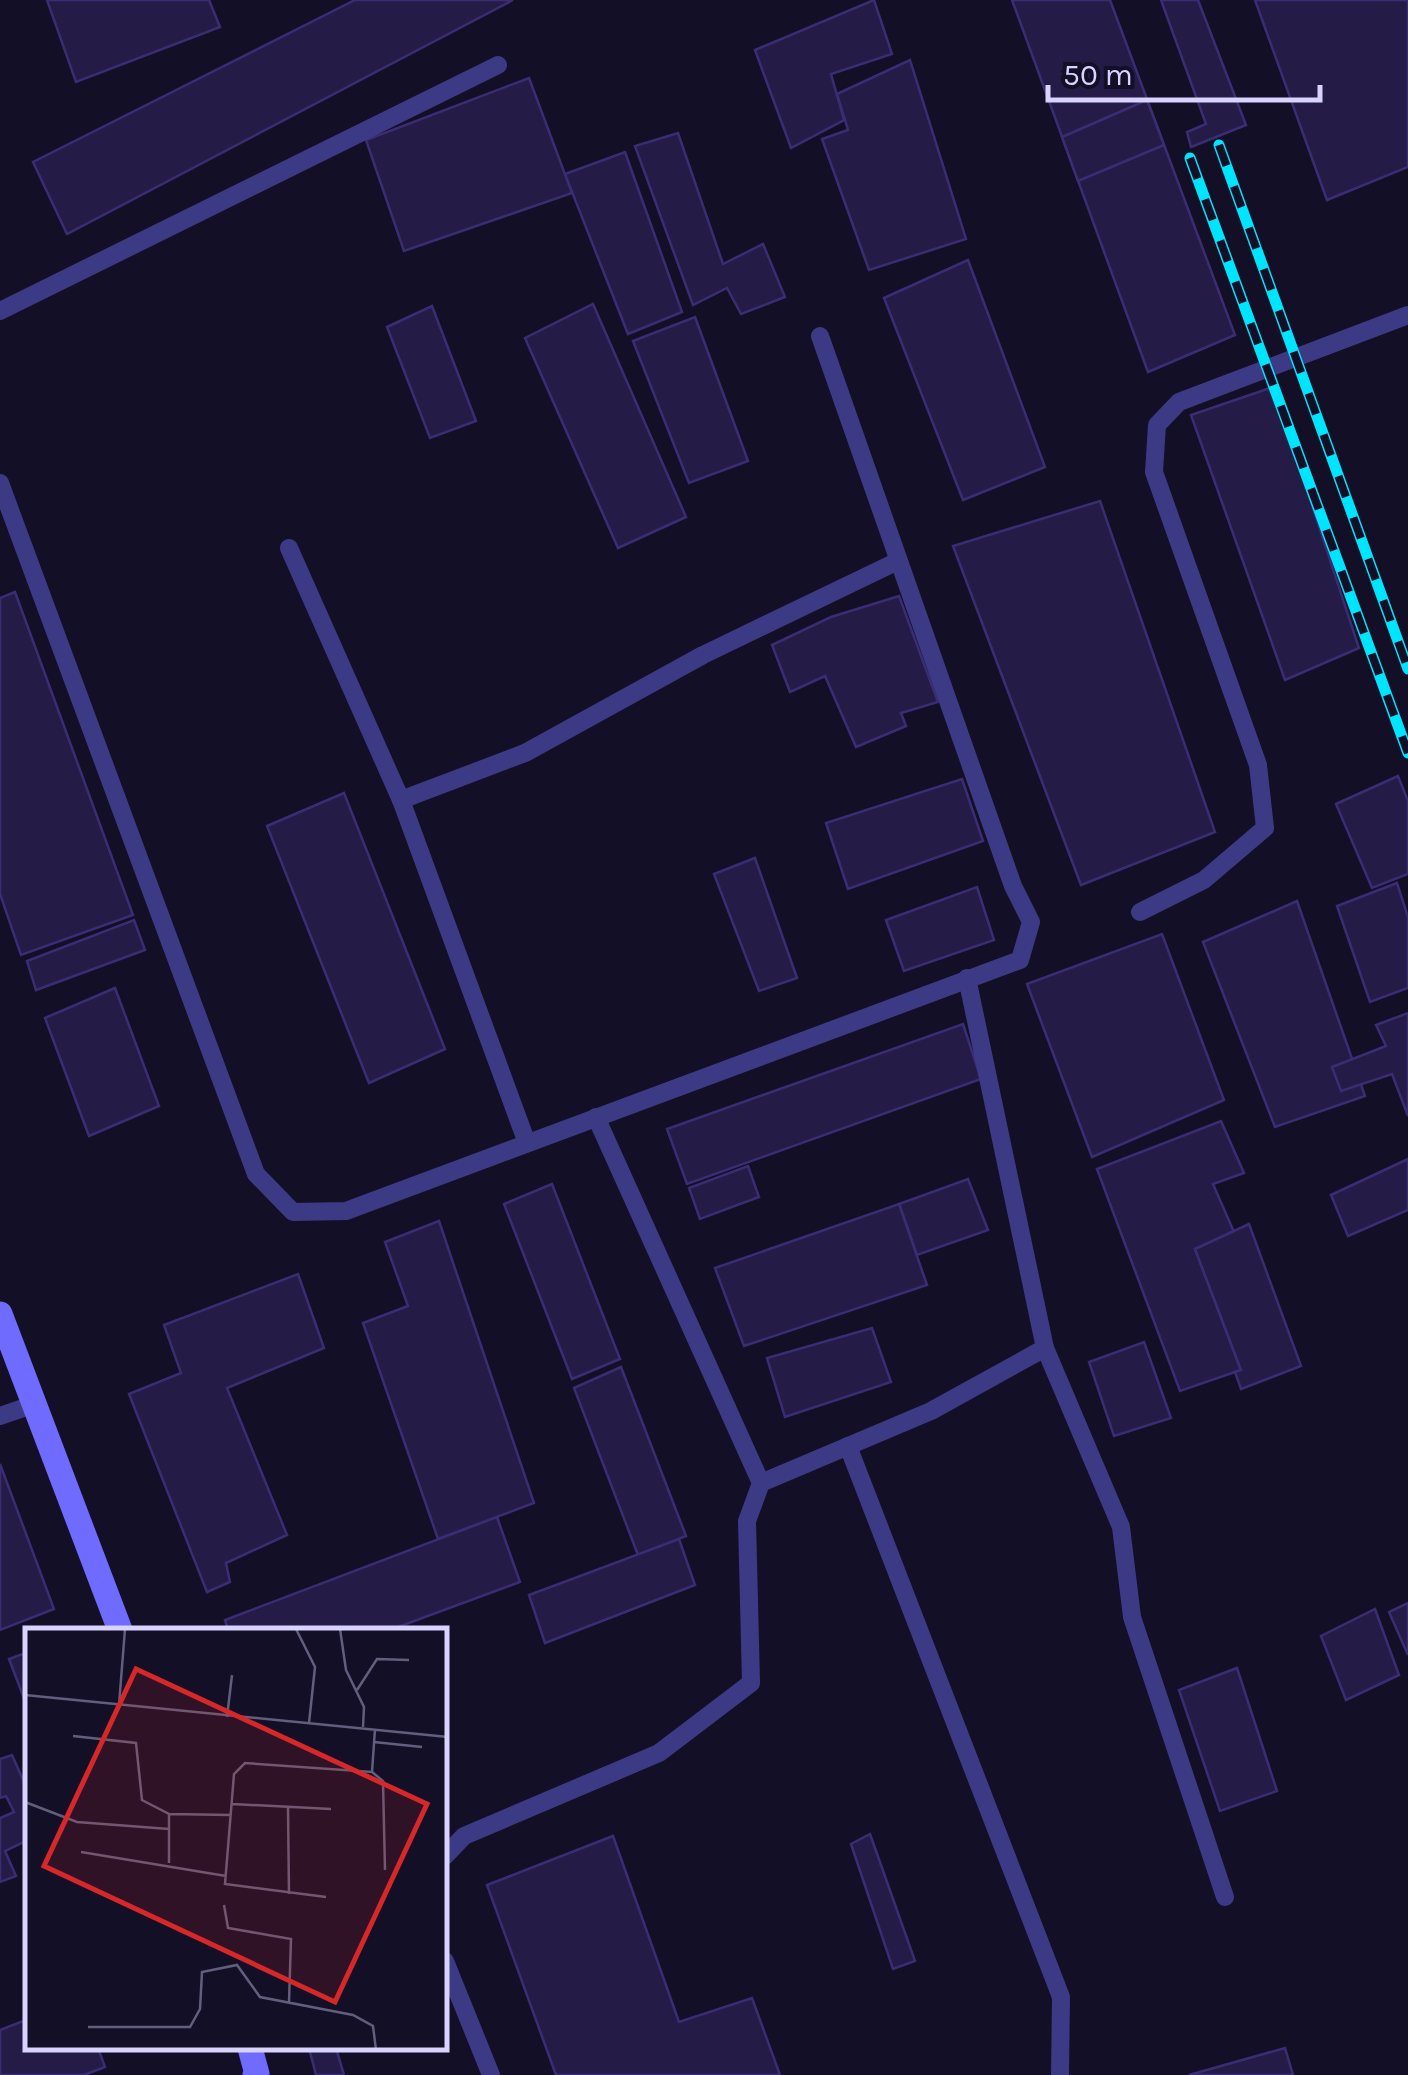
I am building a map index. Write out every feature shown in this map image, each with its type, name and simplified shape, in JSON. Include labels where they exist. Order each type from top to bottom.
[{"type":"street","points":[[0,1314],[119,1628]]},
{"type":"street","points":[[251,2050],[255,2075]]},
{"type":"lane","points":[[0,311],[498,65]]},
{"type":"lane","points":[[1140,912],[1204,880],[1265,828],[1258,765],[1154,472],[1157,425],[1178,402],[1408,315]]},
{"type":"lane","points":[[0,484],[256,1174],[293,1212],[346,1211],[1020,960],[1031,922],[1012,886],[820,336]]},
{"type":"lane","points":[[289,548],[401,800],[527,1143]]},
{"type":"lane","points":[[401,800],[525,754],[703,655],[898,561]]},
{"type":"lane","points":[[966,978],[1044,1348],[1121,1527],[1132,1617],[1225,1898]]},
{"type":"lane","points":[[448,1853],[464,1836],[659,1754],[751,1683],[747,1521],[761,1483],[596,1117]]},
{"type":"lane","points":[[761,1483],[931,1411],[1044,1348]]},
{"type":"lane","points":[[0,1416],[35,1404]]},
{"type":"lane","points":[[848,1446],[1061,1997],[1060,2075]]},
{"type":"lane","points":[[448,1969],[491,2075]]},
{"type":"building","points":[[47,0],[209,0],[220,27],[76,82]]},
{"type":"building","points":[[355,0],[513,0],[67,234],[33,162]]},
{"type":"building","points":[[874,0],[892,54],[831,74],[844,120],[791,148],[755,50]]},
{"type":"building","points":[[1012,0],[1110,0],[1235,335],[1148,372]]},
{"type":"building","points":[[1161,0],[1198,0],[1246,125],[1191,147],[1187,132],[1206,124]]},
{"type":"building","points":[[1255,0],[1408,0],[1408,167],[1327,200]]},
{"type":"building","points":[[910,60],[966,239],[869,270],[822,139],[848,130],[837,94]]},
{"type":"building","points":[[529,78],[572,193],[404,251],[366,140]]},
{"type":"building","points":[[1147,100],[1164,145],[1078,181],[1062,137]]},
{"type":"building","points":[[678,133],[723,264],[763,244],[785,297],[741,314],[727,288],[693,305],[635,146]]},
{"type":"building","points":[[625,152],[682,312],[628,334],[565,174]]},
{"type":"building","points":[[968,260],[1045,467],[963,500],[884,298]]},
{"type":"building","points":[[593,304],[686,517],[618,548],[525,338]]},
{"type":"building","points":[[432,306],[476,421],[430,438],[387,327]]},
{"type":"building","points":[[695,317],[748,461],[689,483],[633,341]]},
{"type":"building","points":[[1273,387],[1359,648],[1285,680],[1191,415]]},
{"type":"building","points":[[1100,501],[1215,832],[1081,885],[953,546]]},
{"type":"building","points":[[15,592],[133,915],[21,955],[0,894],[0,598]]},
{"type":"building","points":[[899,596],[938,702],[901,713],[906,726],[856,747],[825,676],[790,692],[772,645],[831,617]]},
{"type":"building","points":[[1398,776],[1408,801],[1408,874],[1372,888],[1336,804]]},
{"type":"building","points":[[962,779],[983,841],[848,889],[826,823]]},
{"type":"building","points":[[344,793],[445,1049],[369,1083],[267,826]]},
{"type":"building","points":[[755,858],[797,978],[759,991],[714,874]]},
{"type":"building","points":[[1397,883],[1408,917],[1408,988],[1370,1002],[1337,906]]},
{"type":"building","points":[[977,887],[994,940],[904,971],[886,920]]},
{"type":"building","points":[[1297,901],[1365,1096],[1275,1127],[1203,942]]},
{"type":"building","points":[[134,920],[145,950],[36,990],[27,961]]},
{"type":"building","points":[[1162,934],[1224,1100],[1092,1157],[1027,984]]},
{"type":"building","points":[[115,988],[159,1106],[89,1136],[45,1018]]},
{"type":"building","points":[[1408,1013],[1408,1116],[1392,1074],[1341,1091],[1332,1067],[1386,1046],[1376,1025]]},
{"type":"building","points":[[963,1024],[981,1079],[687,1184],[667,1129]]},
{"type":"building","points":[[1221,1121],[1244,1173],[1213,1184],[1234,1232],[1195,1249],[1241,1370],[1180,1391],[1097,1169]]},
{"type":"building","points":[[1408,1159],[1408,1210],[1348,1236],[1331,1195]]},
{"type":"building","points":[[748,1166],[759,1197],[700,1219],[689,1188]]},
{"type":"building","points":[[968,1179],[988,1230],[917,1255],[899,1204]]},
{"type":"building","points":[[552,1184],[620,1359],[572,1379],[504,1204]]},
{"type":"building","points":[[899,1204],[927,1285],[744,1346],[715,1268]]},
{"type":"building","points":[[439,1221],[534,1503],[438,1539],[363,1323],[408,1306],[385,1242]]},
{"type":"building","points":[[1249,1224],[1301,1366],[1241,1389],[1235,1372],[1241,1370],[1195,1249]]},
{"type":"building","points":[[298,1274],[324,1348],[227,1388],[287,1535],[226,1563],[230,1582],[207,1592],[129,1394],[181,1373],[164,1325]]},
{"type":"building","points":[[872,1328],[891,1382],[785,1417],[767,1358]]},
{"type":"building","points":[[1144,1342],[1171,1418],[1114,1436],[1089,1362]]},
{"type":"building","points":[[621,1367],[686,1536],[638,1555],[574,1388]]},
{"type":"building","points":[[0,1464],[54,1609],[0,1630]]},
{"type":"building","points":[[497,1517],[520,1582],[395,1628],[227,1628],[225,1620]]},
{"type":"building","points":[[679,1539],[695,1585],[545,1643],[529,1595]]},
{"type":"building","points":[[1408,1603],[1408,1655],[1389,1612]]},
{"type":"building","points":[[1375,1609],[1399,1675],[1346,1700],[1321,1636]]},
{"type":"building","points":[[25,1653],[25,1701],[9,1659]]},
{"type":"building","points":[[1237,1668],[1277,1791],[1220,1811],[1179,1690]]},
{"type":"building","points":[[12,1755],[25,1784],[25,1841],[5,1851],[16,1876],[0,1882],[0,1818],[14,1812],[6,1796],[0,1798],[0,1759]]},
{"type":"building","points":[[870,1834],[915,1961],[893,1969],[851,1844]]},
{"type":"building","points":[[613,1836],[679,2022],[752,1998],[780,2075],[556,2075],[487,1885]]},
{"type":"building","points":[[25,2020],[25,2050],[99,2050],[105,2067],[84,2075],[0,2075],[0,2030]]},
{"type":"building","points":[[1285,2048],[1293,2075],[1189,2075]]},
{"type":"building","points":[[310,2050],[337,2050],[344,2075],[316,2075]]},
{"type":"railway","points":[[1219,145],[1408,669]]},
{"type":"railway","points":[[1190,158],[1408,753]]}]
